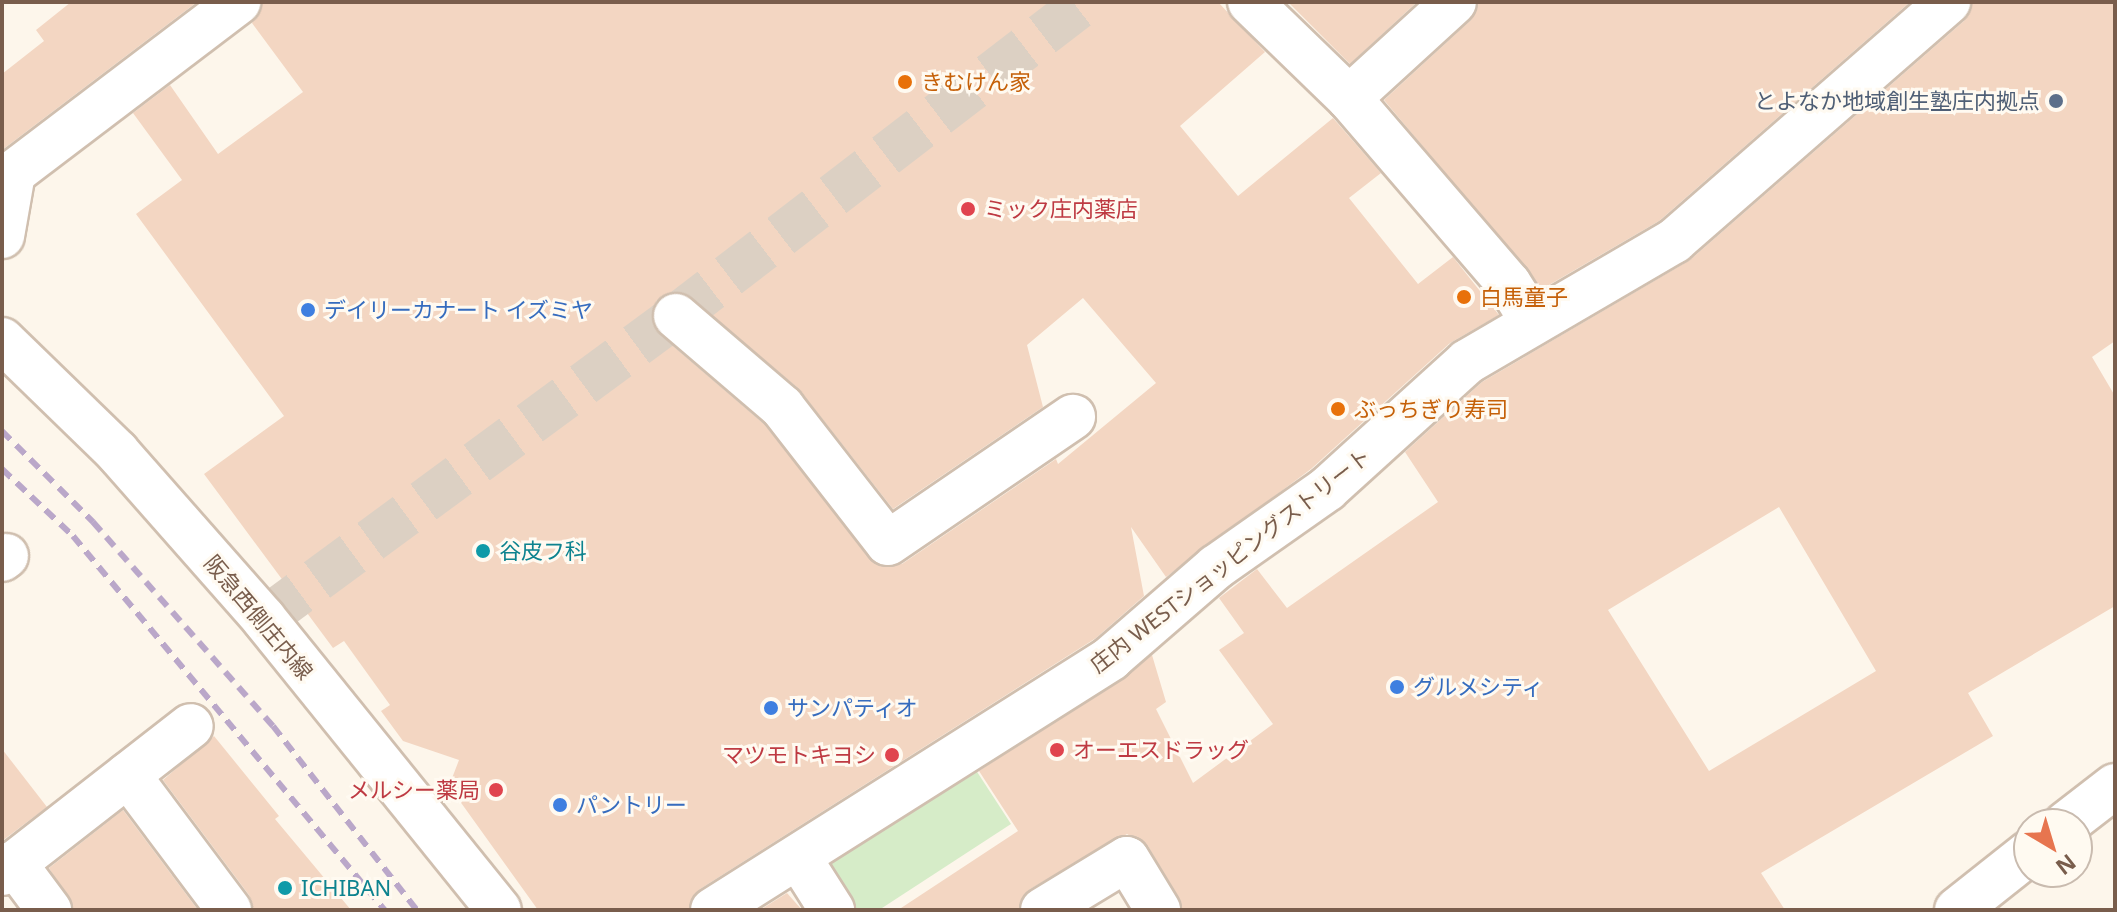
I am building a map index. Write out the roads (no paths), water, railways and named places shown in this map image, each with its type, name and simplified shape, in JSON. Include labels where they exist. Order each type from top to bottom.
[{"type":"street","points":[[2,236],[13,173],[238,2]]},
{"type":"street","points":[[1349,98],[1454,2]]},
{"type":"street","name":"庄内 WESTショッピングストリート","points":[[713,910],[1111,658],[1216,567],[1327,489],[1526,311],[1674,241],[1948,2]]},
{"type":"street","points":[[1271,8],[1526,311]]},
{"type":"street","points":[[676,316],[782,407],[888,543],[1073,417]]},
{"type":"street","name":"阪急西側庄内線","points":[[2,340],[117,452],[264,619],[499,910]]},
{"type":"street","points":[[49,910],[8,868],[191,726]]},
{"type":"street","points":[[128,775],[229,910]]},
{"type":"street","points":[[2087,808],[2115,786]]},
{"type":"street","points":[[799,858],[832,910]]},
{"type":"street","points":[[1043,910],[1127,859],[1158,910]]},
{"type":"street","points":[[1957,910],[2013,866]]},
{"type":"tunnel","points":[[264,619],[676,316],[1085,2]]},
{"type":"railway","points":[[2,431],[93,522],[273,726],[417,910]]},
{"type":"railway","points":[[2,469],[73,536],[385,910]]},
{"type":"place","name":"きむけん家","points":[[905,82]]},
{"type":"place","name":"とよなか地域創生塾庄内拠点","points":[[2056,101]]},
{"type":"place","name":"ミック庄内薬店","points":[[968,209]]},
{"type":"place","name":"白馬童子","points":[[1464,297]]},
{"type":"place","name":"デイリーカナート イズミヤ","points":[[308,310]]},
{"type":"place","name":"ぶっちぎり寿司","points":[[1338,409]]},
{"type":"place","name":"谷皮フ科","points":[[483,551]]},
{"type":"place","name":"グルメシティ","points":[[1397,687]]},
{"type":"place","name":"サンパティオ","points":[[771,708]]},
{"type":"place","name":"オーエスドラッグ","points":[[1057,750]]},
{"type":"place","name":"マツモトキヨシ","points":[[892,755]]},
{"type":"place","name":"メルシー薬局","points":[[496,790]]},
{"type":"place","name":"パントリー","points":[[560,805]]},
{"type":"place","name":"ICHIBAN","points":[[285,888]]}]
